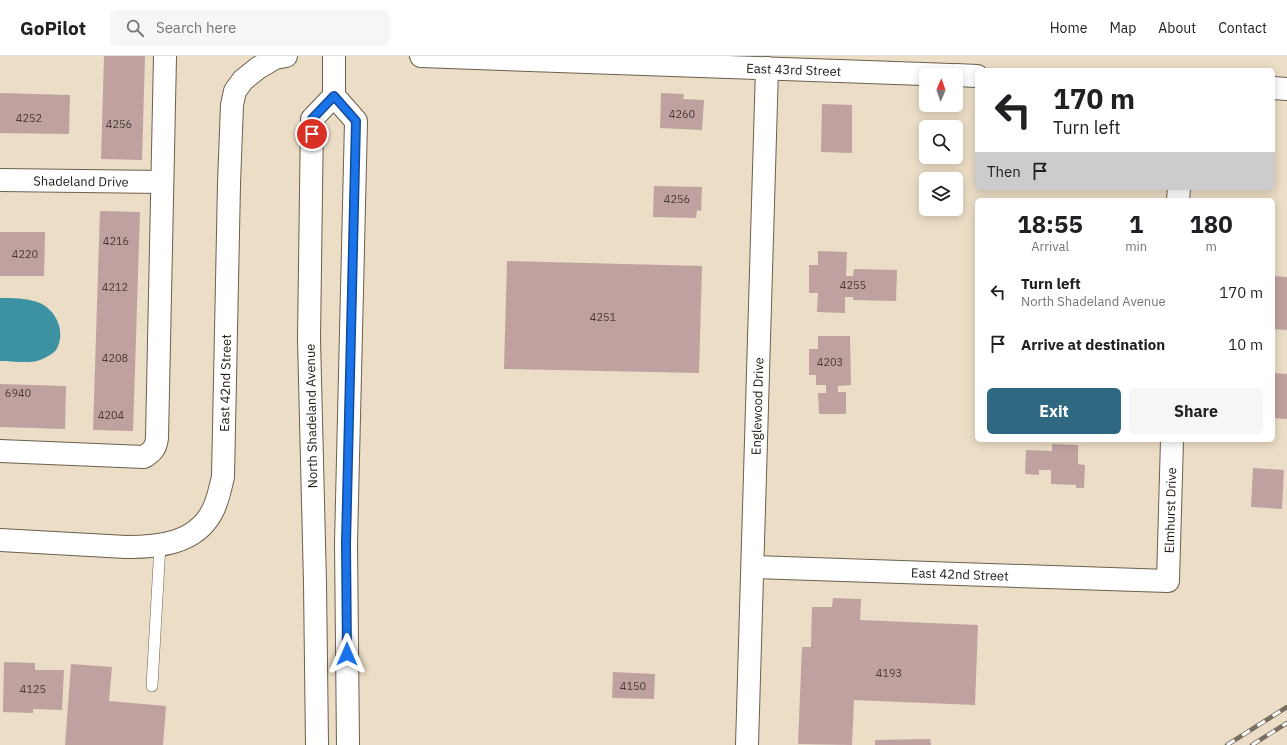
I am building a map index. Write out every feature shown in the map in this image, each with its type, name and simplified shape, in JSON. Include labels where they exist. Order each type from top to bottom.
[{"type":"street","points":[[0,451],[144,457],[151,453],[155,448],[157,438],[165,56]]},
{"type":"street","name":"East 42nd Street","points":[[0,540],[126,547],[160,545],[178,542],[190,535],[203,525],[212,513],[220,491],[223,477],[232,105],[235,91],[243,80],[263,64],[275,58],[286,56]]},
{"type":"street","points":[[334,56],[334,96],[356,121],[346,544],[348,745]]},
{"type":"street","name":"East 43rd Street","points":[[421,56],[919,74]]},
{"type":"street","name":"Englewood Drive","points":[[747,745],[766,68]]},
{"type":"street","points":[[963,75],[975,76]]},
{"type":"street","points":[[1275,88],[1287,89]]},
{"type":"street","name":"North Shadeland Avenue","points":[[317,745],[309,339],[312,119],[334,96]]},
{"type":"street","name":"Shadeland Drive","points":[[0,180],[162,182]]},
{"type":"street","name":"Elmhurst Drive","points":[[1168,581],[1172,442]]},
{"type":"street","name":"East 42nd Street","points":[[752,567],[1168,581]]},
{"type":"lane","points":[[152,686],[160,545]]},
{"type":"water","points":[[0,298],[19,298],[33,301],[44,305],[50,310],[58,322],[60,329],[59,343],[56,350],[46,357],[36,361],[0,361]]},
{"type":"building","points":[[104,56],[145,56],[142,160],[101,159]]},
{"type":"building","points":[[0,93],[70,95],[69,134],[0,133]]},
{"type":"building","points":[[661,93],[684,94],[683,99],[704,100],[702,130],[660,128]]},
{"type":"building","points":[[822,104],[852,105],[852,153],[821,152]]},
{"type":"building","points":[[654,186],[702,187],[701,211],[697,210],[696,218],[653,217]]},
{"type":"building","points":[[100,211],[140,212],[133,431],[93,430]]},
{"type":"building","points":[[0,232],[45,232],[44,276],[0,276]]},
{"type":"building","points":[[818,251],[847,252],[846,276],[853,276],[854,269],[897,270],[896,301],[853,300],[853,297],[845,297],[845,313],[817,312],[818,293],[809,293],[809,265],[818,265]]},
{"type":"building","points":[[507,261],[702,266],[699,373],[504,369]]},
{"type":"building","points":[[1275,276],[1287,277],[1287,330],[1275,329]]},
{"type":"building","points":[[818,336],[850,336],[851,385],[838,386],[838,392],[846,392],[846,414],[819,414],[818,393],[826,393],[826,385],[816,385],[816,375],[809,375],[809,349],[818,349]]},
{"type":"building","points":[[1275,373],[1287,374],[1287,419],[1275,418]]},
{"type":"building","points":[[0,384],[66,386],[65,429],[0,427]]},
{"type":"building","points":[[1052,444],[1078,445],[1078,464],[1085,465],[1084,488],[1076,488],[1076,485],[1051,484],[1051,470],[1039,470],[1039,475],[1025,474],[1026,450],[1052,451]]},
{"type":"building","points":[[1253,468],[1284,470],[1282,509],[1251,507]]},
{"type":"building","points":[[833,598],[861,599],[860,620],[978,625],[975,705],[854,700],[852,745],[798,744],[802,647],[811,647],[812,607],[832,607]]},
{"type":"building","points":[[4,662],[35,663],[35,670],[64,670],[62,710],[33,709],[33,713],[3,712]]},
{"type":"building","points":[[71,664],[112,667],[109,701],[166,706],[163,745],[65,745]]},
{"type":"building","points":[[613,672],[655,674],[654,699],[612,698]]},
{"type":"building","points":[[930,739],[931,745],[875,745],[875,740]]},
{"type":"railway","points":[[1227,745],[1287,707]]},
{"type":"railway","points":[[1252,745],[1287,723]]},
{"type":"route","points":[[312,134],[312,119],[334,96],[356,121],[352,343],[346,544],[347,654]]}]
